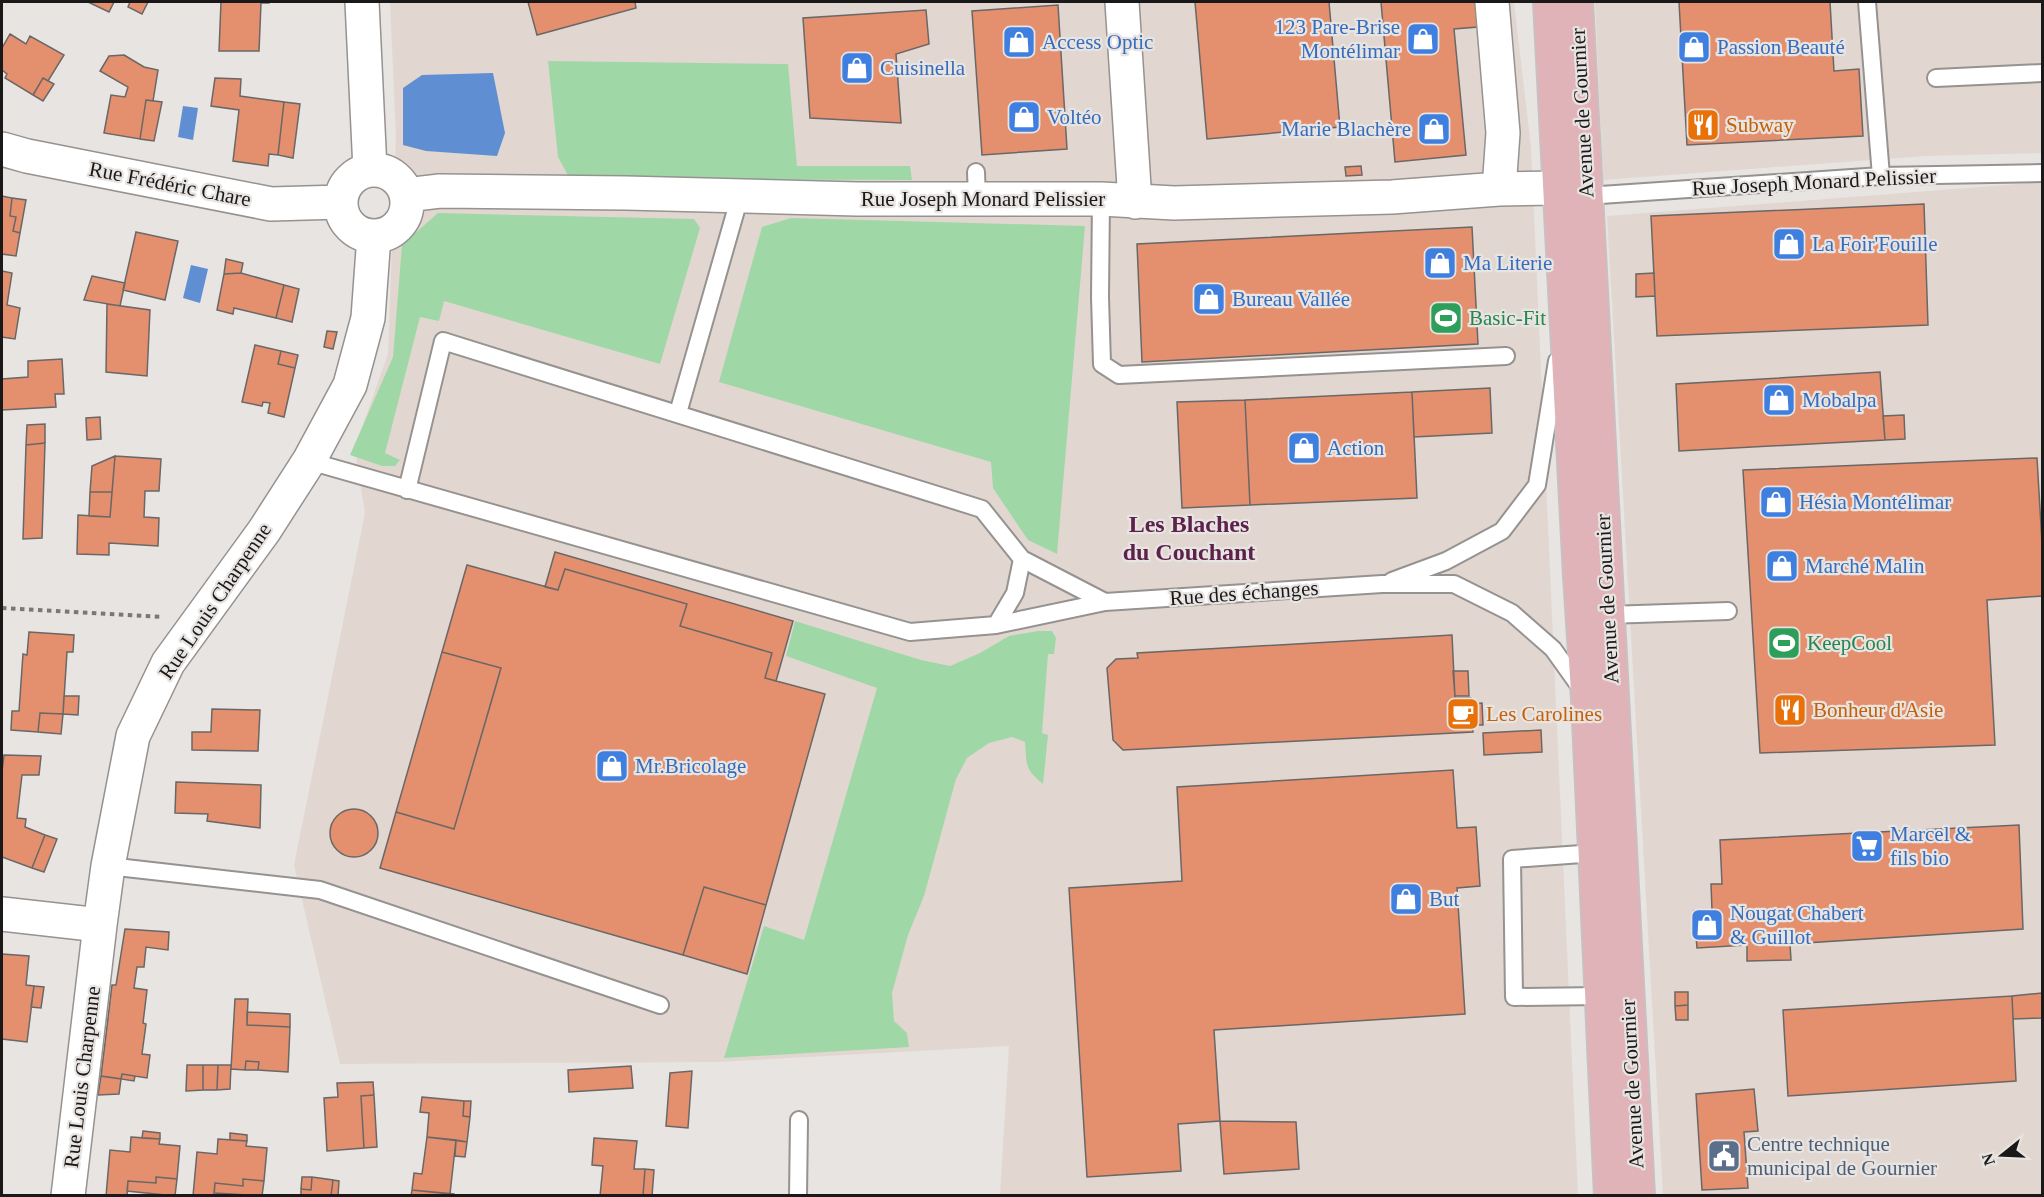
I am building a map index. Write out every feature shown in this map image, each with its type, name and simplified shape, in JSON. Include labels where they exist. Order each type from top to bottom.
[{"type":"main road","name":"Avenue de Gournier","points":[[1550,2],[1573,192],[1607,615],[1638,1196]]},
{"type":"main road","name":"Avenue de Gournier","points":[[1576,2],[1573,192],[1566,304],[1596,853],[1611,1196]]},
{"type":"street","points":[[362,2],[370,170]]},
{"type":"street","points":[[1122,2],[1135,202]]},
{"type":"street","points":[[1492,2],[1503,133],[1499,189]]},
{"type":"street","name":"Rue Frédéric Chare","points":[[2,150],[271,204],[341,202]]},
{"type":"street","points":[[370,170],[382,170],[395,177],[402,185],[406,195],[406,210],[399,225],[389,232],[374,236],[362,234],[352,228],[342,212],[343,191],[348,182],[357,174],[370,170]]},
{"type":"street","name":"Rue Joseph Monard Pelissier","points":[[406,195],[440,191],[740,196],[976,185],[1101,200],[1174,204],[1392,197],[1499,189],[1573,192]]},
{"type":"street","name":"Rue Louis Charpenne","points":[[68,1196],[108,866],[133,736],[168,663],[264,531],[309,461],[350,385],[368,318],[374,236]]},
{"type":"street","points":[[2,915],[100,925]]},
{"type":"lane","points":[[1867,2],[1881,176]]},
{"type":"lane","points":[[1936,78],[2043,73]]},
{"type":"lane","name":"Rue Joseph Monard Pelissier","points":[[1573,192],[1881,176],[2043,173]]},
{"type":"lane","points":[[678,413],[740,196]]},
{"type":"lane","points":[[1101,200],[1102,364],[1119,375],[1506,356]]},
{"type":"lane","points":[[1382,584],[1446,561],[1502,531],[1537,485],[1566,304]]},
{"type":"lane","points":[[407,490],[443,341],[982,509],[1022,560],[1105,602]]},
{"type":"lane","name":"Rue des échanges","points":[[309,461],[910,632],[996,625],[1105,602],[1382,584]]},
{"type":"lane","points":[[996,625],[1015,593],[1022,560]]},
{"type":"lane","points":[[1382,584],[1454,584],[1512,613],[1553,649],[1588,699]]},
{"type":"lane","points":[[1607,615],[1728,611]]},
{"type":"lane","points":[[1596,853],[1512,859],[1514,997],[1602,996]]},
{"type":"lane","points":[[108,866],[320,890],[660,1005]]},
{"type":"lane","points":[[798,1196],[799,1120]]},
{"type":"path","points":[[2,608],[161,616],[195,626]]},
{"type":"shaded area","points":[[390,2],[1514,2],[1531,147],[1578,1195],[1000,1195],[1009,1046],[718,1062],[340,1064],[294,865],[365,513],[356,444],[388,354],[396,136]]},
{"type":"shaded area","points":[[1595,2],[2042,2],[2042,153],[1925,156],[1603,180]]},
{"type":"shaded area","points":[[2042,182],[2042,1195],[1663,1195],[1607,216]]},
{"type":"green space","points":[[548,61],[788,64],[797,166],[910,166],[912,180],[570,179],[558,157]]},
{"type":"green space","points":[[438,213],[694,219],[700,228],[660,364],[444,301],[439,321],[420,317],[385,453],[400,460],[395,466],[382,466],[350,455],[393,357],[402,245]]},
{"type":"green space","points":[[791,218],[1085,226],[1057,554],[1028,540],[993,488],[991,462],[719,382],[762,227]]},
{"type":"green space","points":[[795,621],[921,660],[950,666],[980,653],[1009,636],[1052,631],[1056,638],[1054,654],[1048,654],[1042,733],[1048,735],[1043,784],[1029,770],[1025,742],[1012,737],[989,743],[967,758],[956,779],[924,896],[908,935],[892,993],[894,1021],[907,1033],[909,1047],[724,1058],[764,926],[804,940],[877,688],[786,656]]},
{"type":"water","points":[[493,73],[505,133],[497,156],[426,151],[403,145],[403,88],[422,75]]},
{"type":"water","points":[[183,106],[198,108],[193,140],[178,137]]},
{"type":"water","points":[[191,265],[208,269],[200,303],[183,298]]},
{"type":"building","points":[[88,2],[114,2],[109,12]]},
{"type":"building","points":[[130,2],[148,2],[142,14],[128,7]]},
{"type":"building","points":[[221,2],[269,2],[261,3],[259,51],[219,51]]},
{"type":"building","points":[[528,2],[635,2],[636,8],[537,35]]},
{"type":"building","points":[[1195,2],[1329,2],[1340,127],[1207,139]]},
{"type":"building","points":[[1381,2],[1476,2],[1478,27],[1454,29],[1466,155],[1395,162]]},
{"type":"building","points":[[1679,2],[1830,2],[1834,71],[1859,69],[1863,136],[1687,145]]},
{"type":"building","points":[[1058,5],[1067,149],[982,155],[972,11]]},
{"type":"building","points":[[926,10],[929,44],[896,54],[901,123],[810,118],[803,18]]},
{"type":"building","points":[[10,34],[26,44],[30,36],[64,55],[48,81],[43,78],[33,95],[5,78],[7,74],[2,70],[2,48]]},
{"type":"building","points":[[124,55],[144,67],[158,70],[153,101],[146,100],[140,139],[104,133],[111,95],[125,97],[128,87],[100,71],[109,56]]},
{"type":"building","points":[[43,78],[54,84],[43,101],[33,95]]},
{"type":"building","points":[[215,78],[241,79],[240,96],[284,102],[278,155],[269,154],[268,166],[233,161],[239,110],[211,106]]},
{"type":"building","points":[[146,100],[162,102],[154,141],[140,139]]},
{"type":"building","points":[[284,102],[300,104],[293,158],[278,155]]},
{"type":"building","points":[[1361,166],[1362,175],[1346,176],[1345,167]]},
{"type":"building","points":[[2,196],[12,198],[10,216],[16,217],[13,231],[20,233],[16,256],[2,254]]},
{"type":"building","points":[[12,198],[26,200],[20,233],[13,231],[16,217],[10,216]]},
{"type":"building","name":"La Foir'Fouille","points":[[1924,204],[1928,325],[1657,336],[1651,216]]},
{"type":"building","points":[[1472,227],[1478,344],[1142,362],[1137,244]]},
{"type":"building","points":[[136,232],[178,241],[165,300],[123,290]]},
{"type":"building","points":[[226,259],[243,263],[241,273],[224,274]]},
{"type":"building","points":[[2,271],[12,273],[7,305],[20,308],[15,339],[2,337]]},
{"type":"building","points":[[241,273],[284,285],[276,318],[234,308],[233,314],[217,310],[224,274]]},
{"type":"building","points":[[1654,273],[1655,296],[1636,297],[1636,274]]},
{"type":"building","points":[[92,276],[125,283],[120,306],[84,300]]},
{"type":"building","points":[[284,285],[299,289],[292,322],[276,318]]},
{"type":"building","points":[[107,304],[150,310],[147,376],[106,372]]},
{"type":"building","points":[[327,331],[337,332],[333,349],[324,347]]},
{"type":"building","points":[[255,345],[281,351],[278,364],[295,368],[284,417],[268,413],[270,403],[263,402],[262,406],[242,402]]},
{"type":"building","points":[[281,351],[298,355],[295,368],[278,364]]},
{"type":"building","points":[[62,359],[64,394],[55,394],[56,407],[2,410],[2,379],[28,377],[28,361]]},
{"type":"building","name":"Mobalpa","points":[[1880,372],[1885,440],[1679,451],[1676,384]]},
{"type":"building","points":[[1490,388],[1492,433],[1414,437],[1412,392]]},
{"type":"building","points":[[1412,392],[1417,498],[1250,505],[1245,400]]},
{"type":"building","points":[[1245,400],[1250,505],[1182,508],[1177,402]]},
{"type":"building","points":[[1904,415],[1905,439],[1885,440],[1883,416]]},
{"type":"building","points":[[100,417],[101,439],[87,440],[86,418]]},
{"type":"building","points":[[45,424],[45,443],[26,445],[27,425]]},
{"type":"building","points":[[45,443],[42,538],[23,539],[26,445]]},
{"type":"building","points":[[115,456],[112,492],[90,492],[92,466]]},
{"type":"building","points":[[115,456],[161,459],[159,491],[145,491],[144,517],[159,518],[158,546],[109,543],[109,555],[77,554],[78,515],[110,517]]},
{"type":"building","points":[[2037,458],[2042,543],[2042,596],[1987,600],[1995,745],[1760,753],[1743,470]]},
{"type":"building","points":[[90,492],[112,492],[110,517],[89,516]]},
{"type":"building","points":[[555,552],[793,621],[776,681],[765,678],[772,653],[680,626],[687,604],[565,569],[558,590],[545,587]]},
{"type":"building","points":[[467,565],[558,590],[565,569],[687,604],[680,626],[772,653],[765,678],[825,694],[766,905],[704,887],[683,955],[380,868],[396,812],[454,829],[495,689],[501,668],[442,652]]},
{"type":"building","points":[[29,632],[74,635],[73,652],[67,652],[63,714],[40,713],[38,732],[11,730],[12,711],[19,711],[23,654],[27,655]]},
{"type":"building","points":[[1452,635],[1455,698],[1471,698],[1471,704],[1482,703],[1483,725],[1472,725],[1473,732],[1123,750],[1113,740],[1107,668],[1116,659],[1138,658],[1137,653]]},
{"type":"building","points":[[442,652],[501,668],[454,829],[396,812]]},
{"type":"building","points":[[1453,671],[1468,671],[1469,696],[1455,696]]},
{"type":"building","points":[[64,696],[79,696],[78,715],[63,714]]},
{"type":"building","points":[[212,709],[260,710],[258,751],[192,750],[192,732],[211,732]]},
{"type":"building","points":[[40,713],[63,714],[61,734],[38,732]]},
{"type":"building","points":[[1541,730],[1542,752],[1484,755],[1483,733]]},
{"type":"building","points":[[4,755],[41,756],[39,775],[22,775],[17,818],[26,819],[25,827],[45,835],[32,868],[2,857]]},
{"type":"building","points":[[1453,770],[1457,828],[1476,827],[1480,886],[1457,888],[1465,1014],[1214,1030],[1220,1121],[1178,1124],[1181,1171],[1087,1177],[1069,888],[1182,881],[1177,787]]},
{"type":"building","points":[[176,782],[261,785],[260,828],[207,821],[208,814],[175,813]]},
{"type":"building","points":[[354,809],[371,816],[378,833],[371,850],[354,857],[337,850],[330,833],[337,816]]},
{"type":"building","points":[[2019,825],[2023,929],[1790,944],[1791,960],[1747,961],[1747,945],[1697,948],[1694,911],[1712,910],[1711,884],[1722,884],[1720,840]]},
{"type":"building","points":[[45,835],[57,839],[44,872],[32,868]]},
{"type":"building","points":[[704,887],[766,905],[747,974],[683,955]]},
{"type":"building","points":[[125,929],[169,932],[168,950],[146,947],[144,967],[137,967],[134,988],[147,990],[142,1054],[150,1055],[147,1078],[122,1074],[121,1079],[101,1076],[112,985],[116,985]]},
{"type":"building","points":[[2,954],[29,956],[26,985],[34,986],[27,1042],[2,1039]]},
{"type":"building","points":[[34,986],[44,987],[41,1008],[31,1007]]},
{"type":"building","points":[[1675,992],[1688,992],[1688,1005],[1675,1006]]},
{"type":"building","points":[[2042,993],[2042,1018],[2013,1019],[2012,996]]},
{"type":"building","points":[[2012,996],[2016,1081],[1788,1096],[1783,1010]]},
{"type":"building","points":[[235,999],[248,999],[247,1025],[290,1027],[288,1072],[258,1070],[259,1062],[246,1061],[245,1070],[231,1069]]},
{"type":"building","points":[[1688,1005],[1688,1020],[1676,1020],[1675,1006]]},
{"type":"building","points":[[247,1012],[290,1014],[290,1027],[247,1025]]},
{"type":"building","points":[[246,1061],[259,1062],[258,1070],[245,1070]]},
{"type":"building","points":[[187,1065],[203,1065],[203,1090],[186,1091]]},
{"type":"building","points":[[203,1065],[218,1065],[217,1090],[203,1090]]},
{"type":"building","points":[[218,1065],[231,1065],[230,1089],[217,1090]]},
{"type":"building","points":[[631,1066],[633,1088],[569,1092],[568,1070]]},
{"type":"building","points":[[692,1071],[688,1128],[666,1126],[670,1073]]},
{"type":"building","points":[[122,1074],[135,1076],[134,1081],[121,1079]]},
{"type":"building","points":[[101,1076],[121,1079],[119,1094],[98,1095]]},
{"type":"building","points":[[373,1082],[374,1095],[361,1096],[364,1148],[327,1151],[324,1098],[338,1097],[337,1083]]},
{"type":"building","points":[[1754,1089],[1758,1131],[1744,1132],[1748,1188],[1702,1190],[1696,1094]]},
{"type":"building","points":[[374,1095],[377,1147],[364,1148],[361,1096]]},
{"type":"building","points":[[422,1097],[464,1101],[463,1116],[470,1117],[467,1142],[427,1137],[429,1113],[420,1112]]},
{"type":"building","points":[[464,1101],[471,1101],[470,1117],[463,1116]]},
{"type":"building","points":[[1220,1121],[1296,1122],[1299,1169],[1224,1174]]},
{"type":"building","points":[[143,1131],[160,1133],[160,1139],[142,1138]]},
{"type":"building","points":[[230,1133],[247,1135],[247,1141],[230,1140]]},
{"type":"building","points":[[131,1137],[160,1139],[159,1144],[180,1146],[177,1179],[156,1177],[156,1183],[128,1181],[127,1196],[106,1196],[110,1150],[130,1152]]},
{"type":"building","points":[[427,1137],[456,1140],[450,1194],[412,1190],[414,1173],[422,1174]]},
{"type":"building","points":[[594,1138],[637,1141],[634,1169],[645,1169],[643,1196],[600,1196],[603,1166],[592,1165]]},
{"type":"building","points":[[218,1139],[247,1141],[246,1146],[267,1148],[264,1181],[243,1179],[243,1186],[215,1183],[214,1196],[193,1196],[197,1152],[217,1154]]},
{"type":"building","points":[[456,1140],[467,1142],[465,1157],[455,1156]]},
{"type":"building","points":[[645,1169],[654,1170],[652,1196],[643,1196]]},
{"type":"building","points":[[156,1177],[177,1179],[175,1196],[127,1191],[128,1181],[156,1183]]},
{"type":"building","points":[[302,1177],[312,1177],[311,1190],[301,1189]]},
{"type":"building","points":[[312,1177],[333,1180],[331,1196],[301,1196],[301,1189],[311,1190]]},
{"type":"building","points":[[243,1179],[264,1181],[262,1196],[214,1193],[215,1183],[243,1186]]},
{"type":"building","points":[[333,1180],[339,1181],[338,1196],[331,1196]]},
{"type":"building","points":[[412,1190],[454,1194],[454,1196],[411,1196]]},
{"type":"place","name":"123 Pare-Brise Montélimar","points":[[1423,39]]},
{"type":"place","name":"Access Optic","points":[[1019,42]]},
{"type":"place","name":"Passion Beauté","points":[[1694,47]]},
{"type":"place","name":"Cuisinella","points":[[857,68]]},
{"type":"place","name":"Voltéo","points":[[1024,117]]},
{"type":"place","name":"Subway","points":[[1703,125]]},
{"type":"place","name":"Marie Blachère","points":[[1434,129]]},
{"type":"place","name":"La Foir'Fouille","points":[[1789,244]]},
{"type":"place","name":"Ma Literie","points":[[1440,263]]},
{"type":"place","name":"Bureau Vallée","points":[[1209,299]]},
{"type":"place","name":"Basic-Fit","points":[[1446,318]]},
{"type":"place","name":"Mobalpa","points":[[1779,400]]},
{"type":"place","name":"Action","points":[[1304,448]]},
{"type":"place","name":"Hésia Montélimar","points":[[1776,502]]},
{"type":"place","name":"Marché Malin","points":[[1782,566]]},
{"type":"place","name":"KeepCool","points":[[1784,643]]},
{"type":"place","name":"Bonheur d'Asie","points":[[1790,710]]},
{"type":"place","name":"Les Carolines","points":[[1463,714]]},
{"type":"place","name":"Mr.Bricolage","points":[[612,766]]},
{"type":"place","name":"Marcel & fils bio","points":[[1867,846]]},
{"type":"place","name":"But","points":[[1406,899]]},
{"type":"place","name":"Nougat Chabert & Guillot","points":[[1707,925]]},
{"type":"place","name":"Centre technique municipal de Gournier","points":[[1724,1156]]},
{"type":"district","name":"Les Blaches du Couchant","points":[[1189,538]]}]
